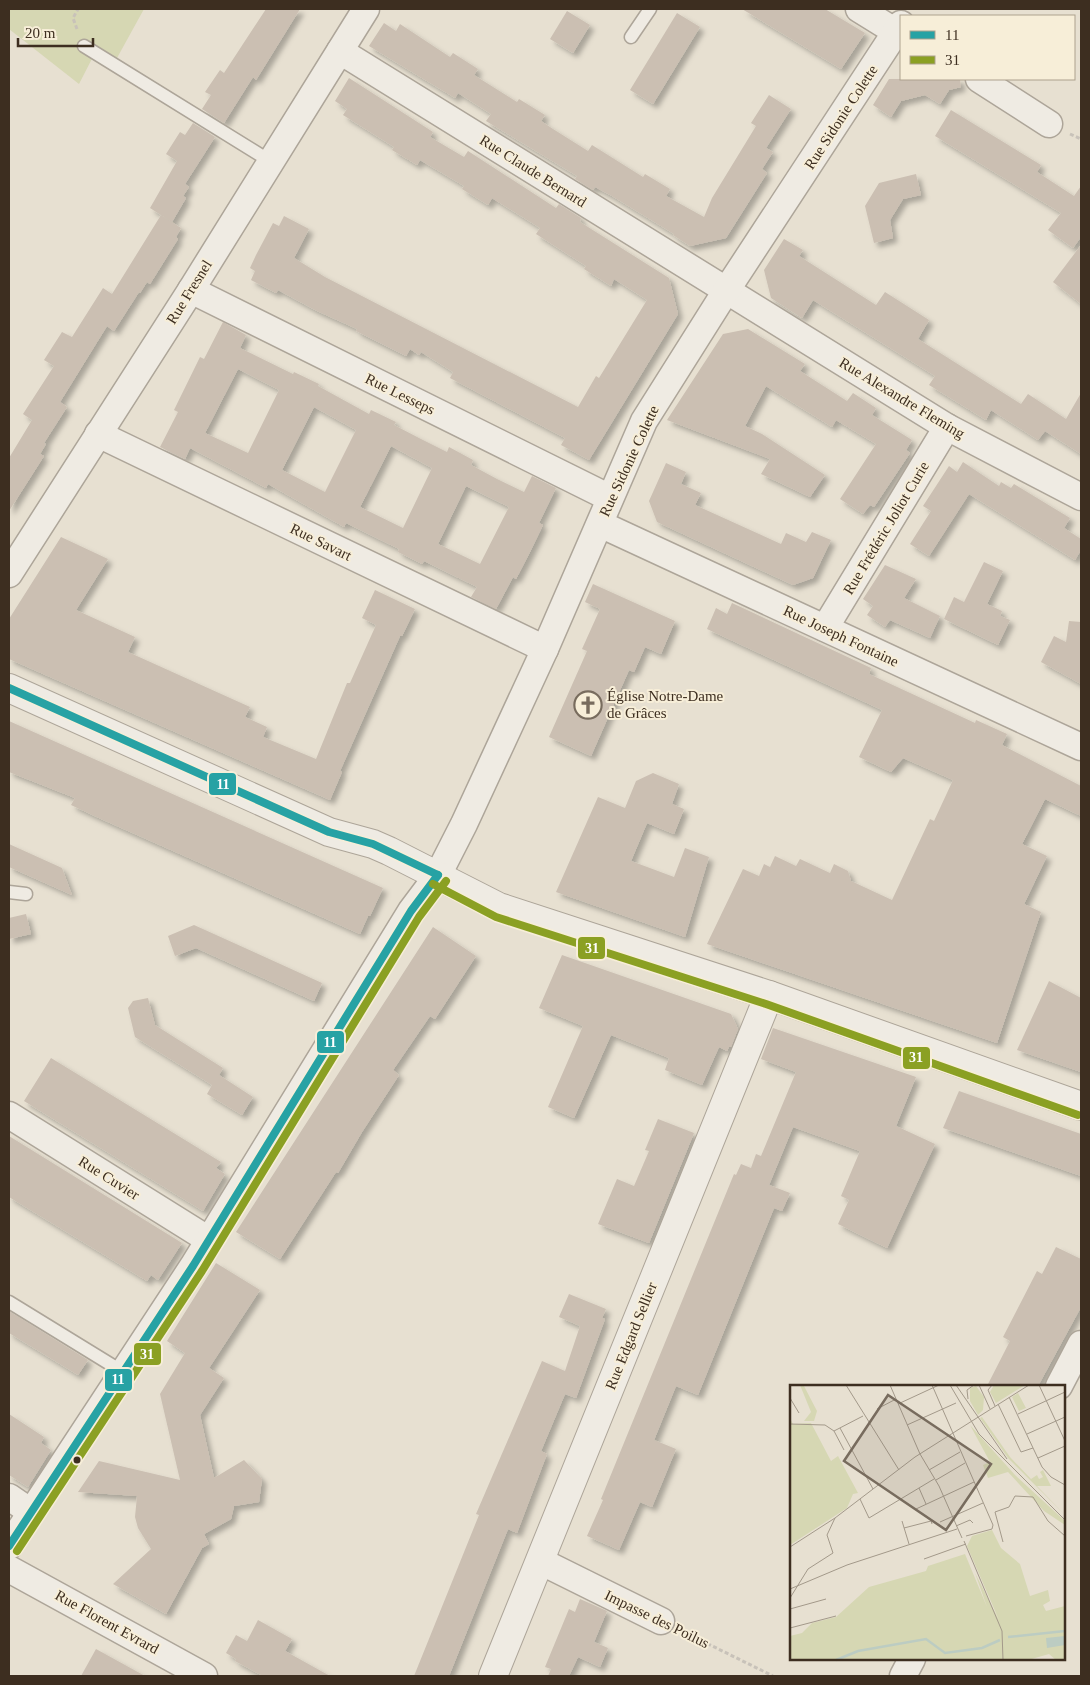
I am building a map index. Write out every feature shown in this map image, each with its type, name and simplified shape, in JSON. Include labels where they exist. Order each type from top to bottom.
[{"type":"street","name":"Rue Fresnel","points":[[9,574],[191,290],[366,9]]},
{"type":"street","points":[[859,9],[900,27]]},
{"type":"street","name":"Rue Sidonie Colette","points":[[9,1546],[209,1240],[411,911],[438,875],[545,649],[644,421],[726,291],[900,29]]},
{"type":"street","name":"Rue Claude Bernard","points":[[340,51],[726,291]]},
{"type":"street","points":[[981,80],[1049,124]]},
{"type":"street","name":"Rue Lesseps","points":[[191,290],[610,498]]},
{"type":"street","name":"Rue Alexandre Fleming","points":[[726,291],[947,427],[1081,497]]},
{"type":"street","name":"Rue Frédéric Joliot Curie","points":[[825,628],[947,427]]},
{"type":"street","name":"Rue Savart","points":[[98,434],[545,649]]},
{"type":"street","name":"Rue Joseph Fontaine","points":[[600,524],[1081,747]]},
{"type":"street","points":[[9,688],[328,832],[373,844],[499,907],[769,995],[1081,1106]]},
{"type":"street","name":"Rue Edgard Sellier","points":[[493,1676],[769,995]]},
{"type":"street","name":"Rue Cuvier","points":[[9,1115],[209,1240]]},
{"type":"street","points":[[1060,1385],[1081,1344]]},
{"type":"street","points":[[9,1497],[31,1512]]},
{"type":"street","name":"Impasse des Poilus","points":[[540,1561],[661,1621]]},
{"type":"street","name":"Rue Florent Evrard","points":[[9,1569],[204,1676]]},
{"type":"street","points":[[903,1676],[911,1660]]},
{"type":"lane","points":[[631,37],[650,9]]},
{"type":"lane","points":[[84,46],[270,161]]},
{"type":"lane","points":[[9,892],[26,894]]},
{"type":"lane","points":[[9,1302],[123,1372]]},
{"type":"path","name":"Impasse des Poilus","points":[[661,1621],[773,1676]]},
{"type":"green space","points":[[9,9],[144,9],[117,58],[98,47],[79,84],[9,29]]},
{"type":"building","points":[[266,9],[300,9],[256,80],[253,77],[224,123],[202,109],[211,95],[205,92],[220,70],[224,73]]},
{"type":"building","points":[[742,9],[825,9],[865,33],[841,69]]},
{"type":"building","points":[[567,11],[590,25],[573,53],[550,39]]},
{"type":"building","points":[[677,13],[700,27],[653,104],[630,90]]},
{"type":"building","points":[[384,23],[396,31],[400,24],[450,57],[453,53],[478,69],[474,75],[517,102],[519,99],[545,115],[541,121],[553,129],[588,151],[592,145],[643,177],[645,174],[670,189],[666,196],[704,217],[712,198],[756,126],[751,123],[769,95],[791,109],[766,148],[773,152],[762,169],[767,173],[726,238],[690,246],[612,196],[595,187],[593,190],[575,179],[577,176],[486,121],[491,114],[458,93],[455,98],[369,46]]},
{"type":"building","points":[[349,78],[433,132],[430,137],[464,157],[468,151],[556,208],[559,204],[581,218],[580,222],[669,278],[678,314],[589,460],[561,445],[565,438],[450,378],[453,372],[421,352],[419,355],[410,349],[406,356],[356,331],[357,329],[317,311],[278,290],[276,293],[251,280],[255,271],[250,268],[256,255],[273,223],[279,226],[284,216],[309,229],[294,258],[325,277],[578,407],[596,376],[599,378],[647,300],[614,279],[611,286],[584,269],[586,266],[536,234],[540,228],[492,198],[488,205],[462,189],[464,186],[420,160],[417,165],[392,150],[394,147],[343,115],[347,109],[335,101]]},
{"type":"building","points":[[889,79],[960,80],[961,87],[949,90],[940,104],[925,95],[901,101],[891,117],[873,105]]},
{"type":"building","points":[[951,110],[1041,165],[1037,172],[1074,196],[1081,186],[1081,237],[1073,248],[1048,230],[1061,213],[935,136]]},
{"type":"building","points":[[193,123],[215,137],[185,184],[189,187],[183,196],[186,198],[172,222],[150,208],[177,161],[166,154],[180,132],[185,135]]},
{"type":"building","points":[[916,174],[921,195],[903,199],[890,220],[893,238],[874,243],[865,206],[879,183]]},
{"type":"building","points":[[161,215],[181,228],[176,237],[178,239],[150,284],[147,282],[139,292],[114,331],[107,326],[60,402],[67,407],[44,443],[46,444],[40,454],[44,456],[9,511],[9,458],[32,420],[23,414],[54,366],[44,360],[62,332],[72,337],[103,288],[112,294]]},
{"type":"building","points":[[784,239],[803,250],[799,256],[876,305],[885,292],[929,320],[918,339],[1021,404],[1028,394],[1066,419],[1081,393],[1081,454],[1045,431],[1038,440],[991,410],[986,420],[929,385],[935,376],[813,300],[802,318],[771,298],[764,270]]},
{"type":"building","points":[[1081,245],[1081,304],[1053,282]]},
{"type":"building","points":[[223,322],[246,335],[240,348],[293,374],[294,372],[319,384],[318,386],[369,414],[371,410],[396,422],[394,425],[447,452],[449,447],[473,460],[471,465],[497,479],[524,492],[532,476],[556,488],[539,523],[543,525],[530,552],[516,579],[513,577],[496,609],[471,597],[477,587],[424,561],[422,564],[398,552],[399,549],[346,523],[344,527],[268,484],[266,488],[190,448],[185,459],[160,447],[178,412],[174,410],[200,357],[204,359]],"holes":[[[238,369],[279,390],[248,453],[205,433]],[[314,407],[356,430],[325,492],[282,470]],[[391,446],[432,468],[403,528],[360,507]],[[466,486],[509,507],[480,564],[438,544]]]},
{"type":"building","points":[[748,329],[805,364],[800,371],[847,401],[853,393],[876,408],[872,415],[912,440],[906,450],[910,453],[874,507],[870,505],[863,514],[840,499],[876,444],[836,420],[832,427],[766,386],[745,426],[762,434],[825,475],[810,497],[761,474],[770,459],[667,420],[723,334]]},
{"type":"building","points":[[963,462],[999,486],[1001,482],[1011,488],[1014,484],[1070,518],[1064,528],[1081,539],[1081,550],[1075,560],[969,494],[929,556],[910,544],[931,511],[923,506],[949,466],[957,472]]},
{"type":"building","points":[[666,463],[686,472],[681,484],[701,493],[695,505],[781,544],[786,533],[806,542],[812,532],[831,540],[813,578],[793,585],[657,522],[649,501]]},
{"type":"building","points":[[61,537],[108,559],[76,610],[135,637],[128,652],[250,707],[245,717],[267,727],[263,737],[316,759],[347,683],[350,683],[376,625],[362,618],[375,590],[415,609],[402,636],[400,636],[340,771],[342,772],[330,800],[9,659],[9,619]]},
{"type":"building","points":[[984,562],[1003,571],[987,604],[1002,611],[1000,616],[1010,620],[998,645],[944,619],[954,597],[964,602]]},
{"type":"building","points":[[885,565],[916,579],[904,598],[940,616],[930,638],[890,620],[885,627],[867,615],[873,606],[863,599]]},
{"type":"building","name":"Église Notre-Dame de Grâces","points":[[593,584],[675,621],[661,654],[645,647],[634,672],[629,670],[591,756],[549,737],[587,651],[582,649],[600,609],[585,602]]},
{"type":"building","points":[[732,603],[871,668],[869,674],[975,723],[976,720],[1007,734],[1002,745],[1081,786],[1081,816],[1045,799],[1022,844],[1047,856],[1024,904],[1041,912],[997,1043],[707,944],[743,869],[759,876],[764,864],[770,867],[775,856],[796,866],[800,859],[830,873],[834,864],[848,871],[851,881],[892,900],[930,819],[934,821],[953,780],[903,758],[891,772],[859,757],[882,710],[707,629],[716,608],[727,614]]},
{"type":"building","points":[[1069,621],[1081,622],[1081,684],[1041,662],[1054,636],[1066,642]]},
{"type":"building","points":[[9,721],[383,888],[360,934],[101,819],[71,805],[75,798],[9,772]]},
{"type":"building","points":[[653,773],[679,784],[672,804],[684,809],[674,834],[647,823],[631,861],[674,877],[685,848],[709,857],[685,937],[556,892],[598,797],[625,808],[636,781]]},
{"type":"building","points":[[9,844],[62,868],[72,895],[9,867]]},
{"type":"building","points":[[26,914],[31,934],[9,939],[9,918]]},
{"type":"building","points":[[194,925],[322,983],[314,1001],[196,948],[175,956],[168,936]]},
{"type":"building","points":[[433,927],[476,956],[435,1019],[430,1016],[393,1070],[399,1075],[338,1173],[336,1172],[280,1259],[236,1232]]},
{"type":"building","points":[[562,955],[731,1014],[738,1029],[731,1047],[727,1051],[719,1047],[702,1085],[665,1070],[669,1058],[611,1035],[574,1118],[548,1107],[583,1026],[539,1008]]},
{"type":"building","points":[[1049,981],[1081,998],[1081,1072],[1017,1050]]},
{"type":"building","points":[[148,998],[155,1025],[223,1068],[219,1075],[253,1097],[242,1115],[207,1094],[212,1085],[135,1037],[128,1008],[133,1001]]},
{"type":"building","points":[[773,1028],[916,1077],[896,1126],[935,1144],[887,1248],[838,1224],[849,1200],[841,1196],[860,1151],[793,1127],[769,1185],[790,1193],[782,1211],[774,1208],[698,1395],[676,1386],[654,1440],[676,1449],[652,1507],[640,1502],[619,1550],[587,1536],[734,1174],[736,1175],[741,1164],[751,1168],[756,1154],[761,1156],[796,1072],[761,1059]]},
{"type":"building","points":[[51,1058],[221,1162],[216,1168],[225,1174],[203,1211],[24,1101]]},
{"type":"building","points":[[959,1091],[1081,1134],[1081,1176],[943,1128]]},
{"type":"building","points":[[658,1119],[694,1133],[649,1243],[598,1224],[617,1179],[634,1186],[649,1151],[645,1150]]},
{"type":"building","points":[[9,1136],[182,1243],[158,1280],[151,1275],[147,1281],[9,1197]]},
{"type":"building","points":[[1056,1247],[1081,1259],[1081,1307],[1039,1385],[988,1385],[1010,1341],[1003,1337],[1037,1271],[1042,1274]]},
{"type":"building","points":[[216,1263],[260,1290],[209,1368],[224,1378],[200,1415],[214,1478],[244,1460],[262,1479],[259,1502],[234,1506],[231,1519],[204,1534],[209,1544],[202,1548],[166,1614],[113,1584],[151,1549],[138,1528],[135,1517],[137,1496],[78,1492],[99,1461],[180,1480],[160,1394],[185,1353],[167,1341]]},
{"type":"building","points":[[569,1294],[606,1309],[602,1318],[605,1319],[576,1398],[565,1394],[541,1451],[547,1454],[517,1533],[508,1529],[449,1676],[414,1676],[479,1515],[476,1514],[542,1361],[565,1371],[580,1326],[559,1317]]},
{"type":"building","points":[[9,1311],[88,1360],[78,1375],[9,1333]]},
{"type":"building","points":[[9,1414],[44,1437],[41,1443],[51,1450],[28,1487],[9,1475]]},
{"type":"building","points":[[580,1599],[607,1611],[594,1642],[608,1648],[600,1667],[578,1657],[569,1676],[548,1676],[551,1669],[545,1667],[569,1609],[575,1612]]},
{"type":"building","points":[[258,1620],[292,1639],[285,1651],[330,1676],[263,1676],[235,1661],[236,1659],[226,1653],[236,1635],[247,1641]]},
{"type":"building","points":[[96,1649],[145,1676],[81,1676]]},
{"type":"transit line","name":"11","points":[[9,688],[329,832],[373,844],[438,875]]},
{"type":"transit line","name":"11","points":[[9,1546],[193,1266],[411,911],[438,875]]},
{"type":"transit line","name":"31","points":[[17,1551],[202,1271],[419,917],[446,881]]},
{"type":"transit line","name":"31","points":[[433,884],[496,917],[766,1004],[1078,1115]]},
{"type":"place","name":"Église Notre-Dame de Grâces","points":[[588,705]]}]
